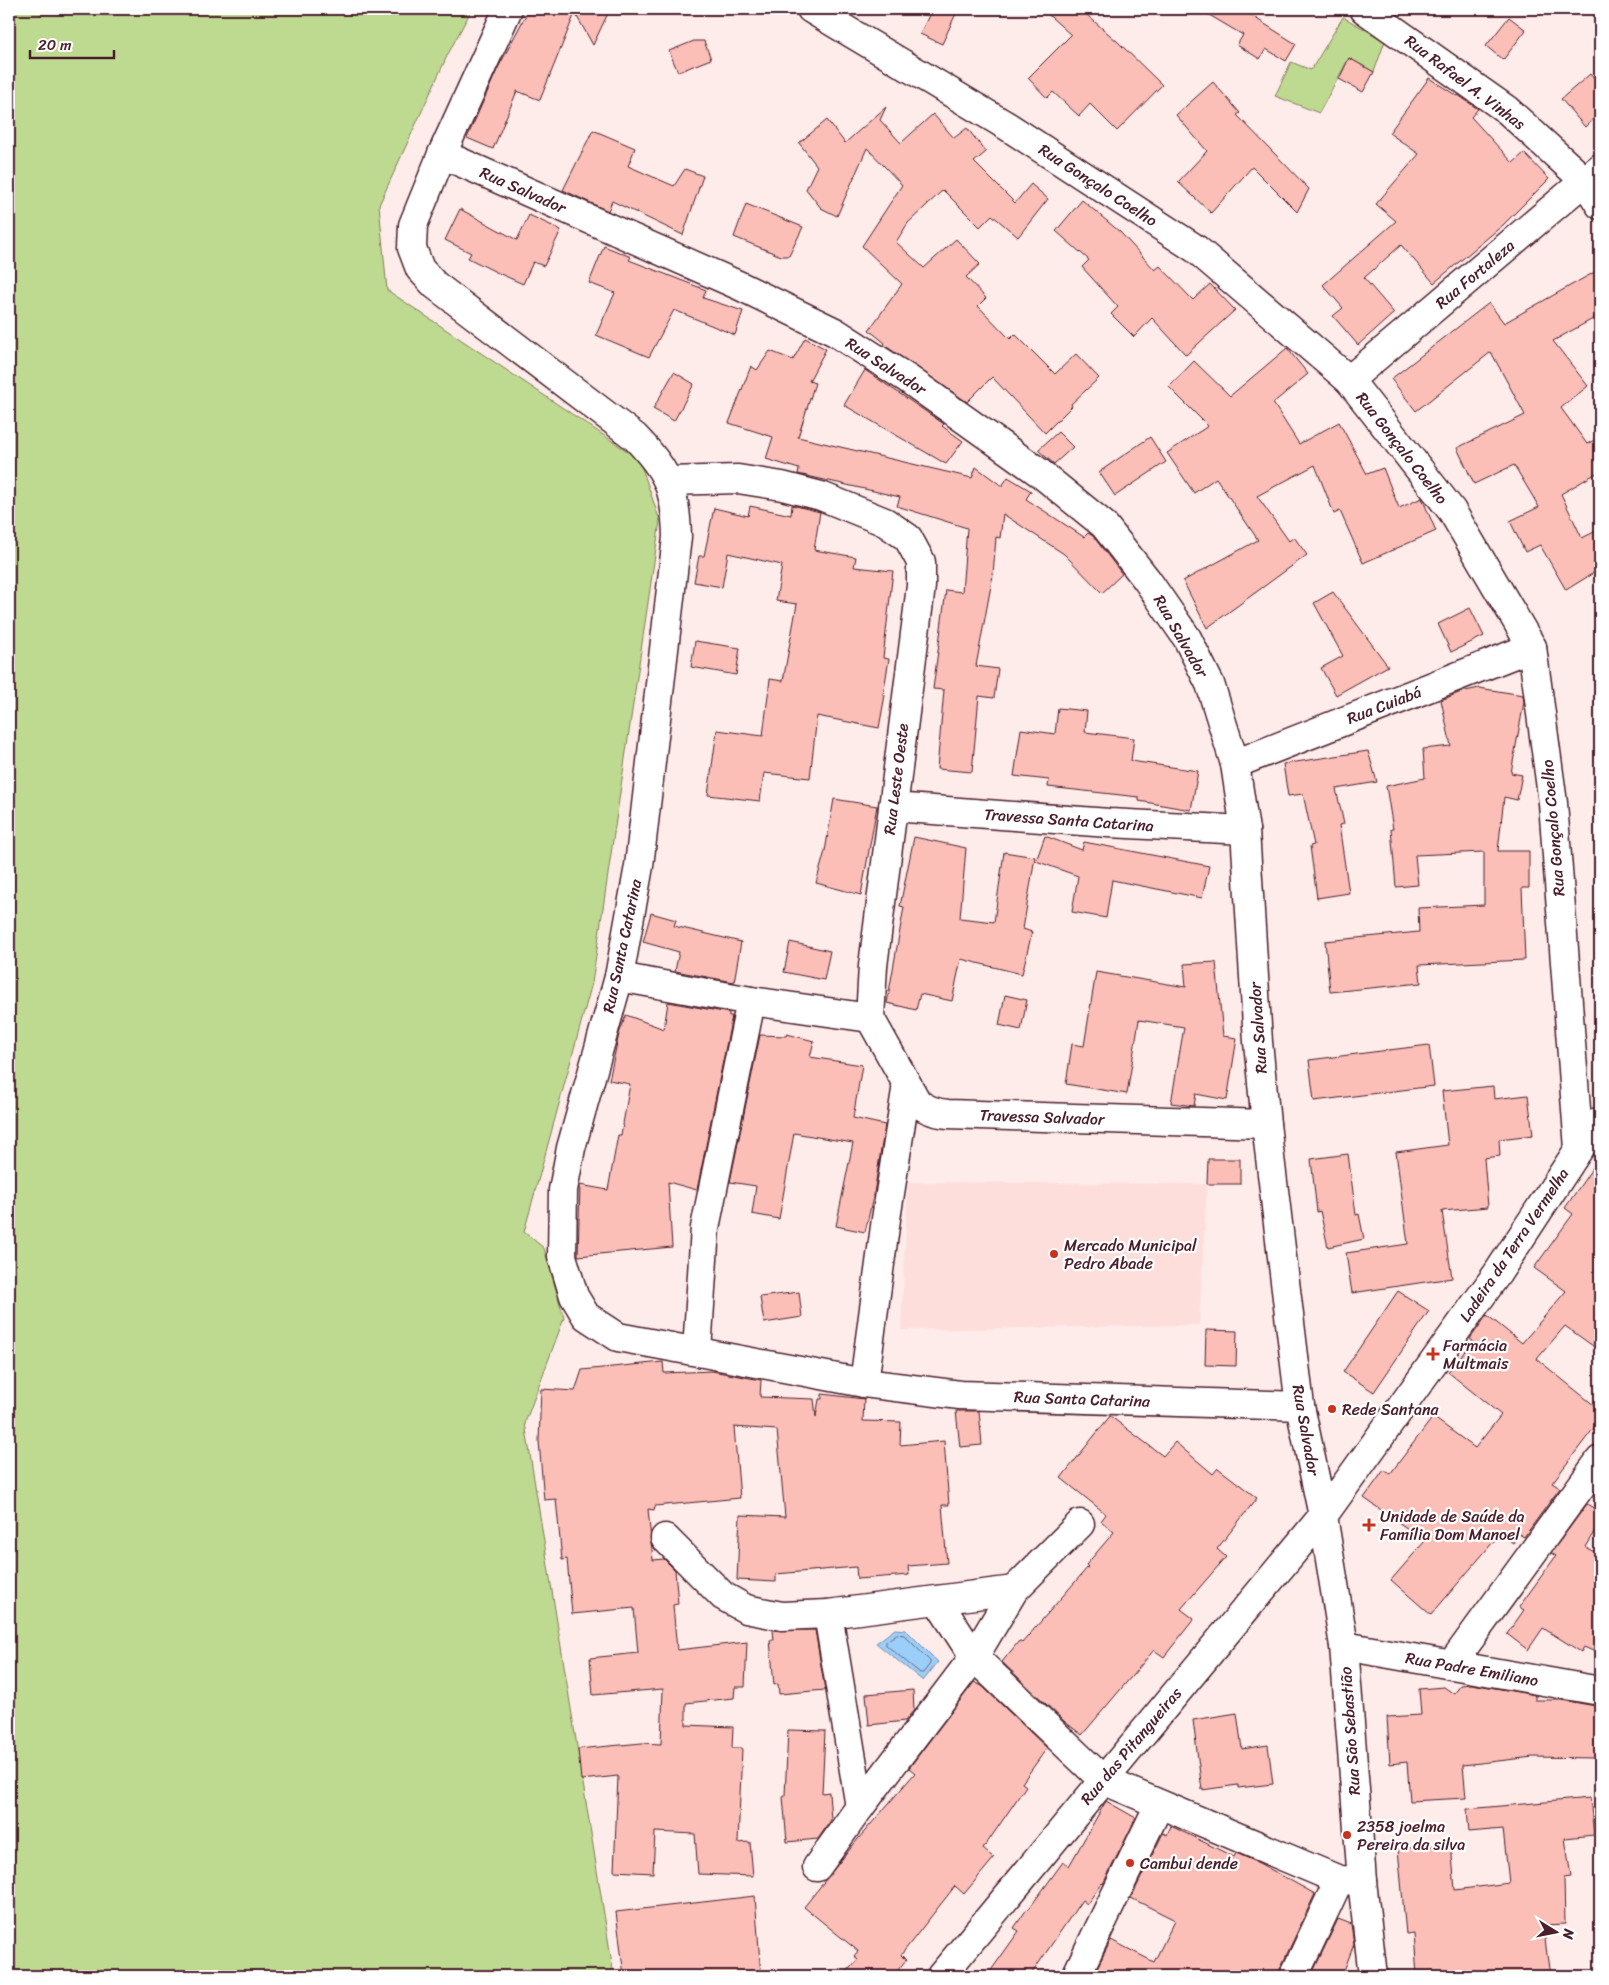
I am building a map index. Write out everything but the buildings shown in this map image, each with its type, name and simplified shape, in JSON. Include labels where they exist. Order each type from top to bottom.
[{"type":"street","name":"Rua Santa Catarina","points":[[508,9],[442,154],[413,224],[412,248],[420,269],[435,285],[636,437],[655,458],[669,481],[677,511],[677,537],[639,866],[619,977],[570,1156],[563,1190],[562,1256],[574,1296],[586,1316],[618,1337],[864,1383],[960,1395],[1300,1406]]},
{"type":"street","name":"Rua Gonçalo Coelho","points":[[810,9],[1007,126],[1196,249],[1349,380],[1452,511],[1532,647],[1553,803],[1578,1149]]},
{"type":"street","name":"Rua Rafael A. Vinhas","points":[[1364,9],[1507,110],[1592,174],[1600,204]]},
{"type":"street","name":"Rua Salvador","points":[[442,154],[738,285],[835,332],[908,379],[1040,473],[1104,525],[1148,580],[1187,638],[1210,684],[1235,764],[1245,830],[1258,1042],[1266,1124],[1300,1406],[1323,1516]]},
{"type":"street","name":"Rua Fortaleza","points":[[1349,380],[1592,174]]},
{"type":"street","name":"Rua Leste Oeste","points":[[669,481],[738,479],[782,486],[821,496],[885,522],[908,538],[921,562],[921,586],[873,966],[870,1018]]},
{"type":"street","name":"Rua Cuiabá","points":[[1235,764],[1532,647]]},
{"type":"street","name":"Travessa Santa Catarina","points":[[892,807],[1109,823],[1245,830]]},
{"type":"street","points":[[619,977],[751,1001],[870,1018]]},
{"type":"street","points":[[697,1351],[705,1228],[751,1001]]},
{"type":"street","name":"Travessa Salvador","points":[[870,1018],[917,1102],[923,1108],[936,1113],[1266,1124]]},
{"type":"street","points":[[864,1383],[886,1219],[907,1084]]},
{"type":"street","name":"Ladeira da Terra Vermelha","points":[[1323,1516],[1496,1274],[1578,1149],[1600,1121]]},
{"type":"street","points":[[1451,1665],[1600,1460]]},
{"type":"street","name":"Rua São Sebastião","points":[[1323,1516],[1344,1646],[1350,1881],[1373,1976]]},
{"type":"street","name":"Rua das Pitangueiras","points":[[941,1976],[1323,1516]]},
{"type":"street","points":[[817,1867],[860,1806],[974,1657],[1014,1590],[1080,1524]]},
{"type":"street","points":[[665,1538],[723,1596],[746,1609],[782,1616],[828,1614],[1014,1590]]},
{"type":"street","points":[[937,1600],[974,1657],[1103,1780],[1159,1805],[1350,1881],[1294,1976]]},
{"type":"street","points":[[828,1614],[860,1806]]},
{"type":"street","name":"Rua Padre Emiliano","points":[[1344,1646],[1600,1692]]},
{"type":"street","points":[[1076,1976],[1159,1805]]},
{"type":"shaded area","name":"Mercado Municipal Pedro Abade","points":[[908,1182],[1207,1184],[1199,1325],[901,1330]]},
{"type":"green space","points":[[9,9],[472,9],[448,54],[379,205],[387,290],[639,459],[660,521],[592,983],[524,1232],[544,1248],[564,1318],[525,1423],[614,1976],[9,1976]]},
{"type":"green space","points":[[1343,17],[1385,41],[1374,72],[1349,58],[1319,113],[1275,96],[1291,62],[1311,70]]},
{"type":"water","points":[[895,1629],[906,1630],[938,1662],[923,1681],[876,1643]]},
{"type":"place","name":"Mercado Municipal Pedro Abade","points":[[1054,1254]]},
{"type":"place","name":"Farmácia Multmais","points":[[1433,1354]]},
{"type":"place","name":"Rede Santana","points":[[1332,1409]]},
{"type":"place","name":"Unidade de Saúde da Família Dom Manoel","points":[[1369,1525]]},
{"type":"place","name":"2358 joelma Pereira da silva","points":[[1347,1835]]},
{"type":"place","name":"Cambui dende","points":[[1130,1863]]}]
